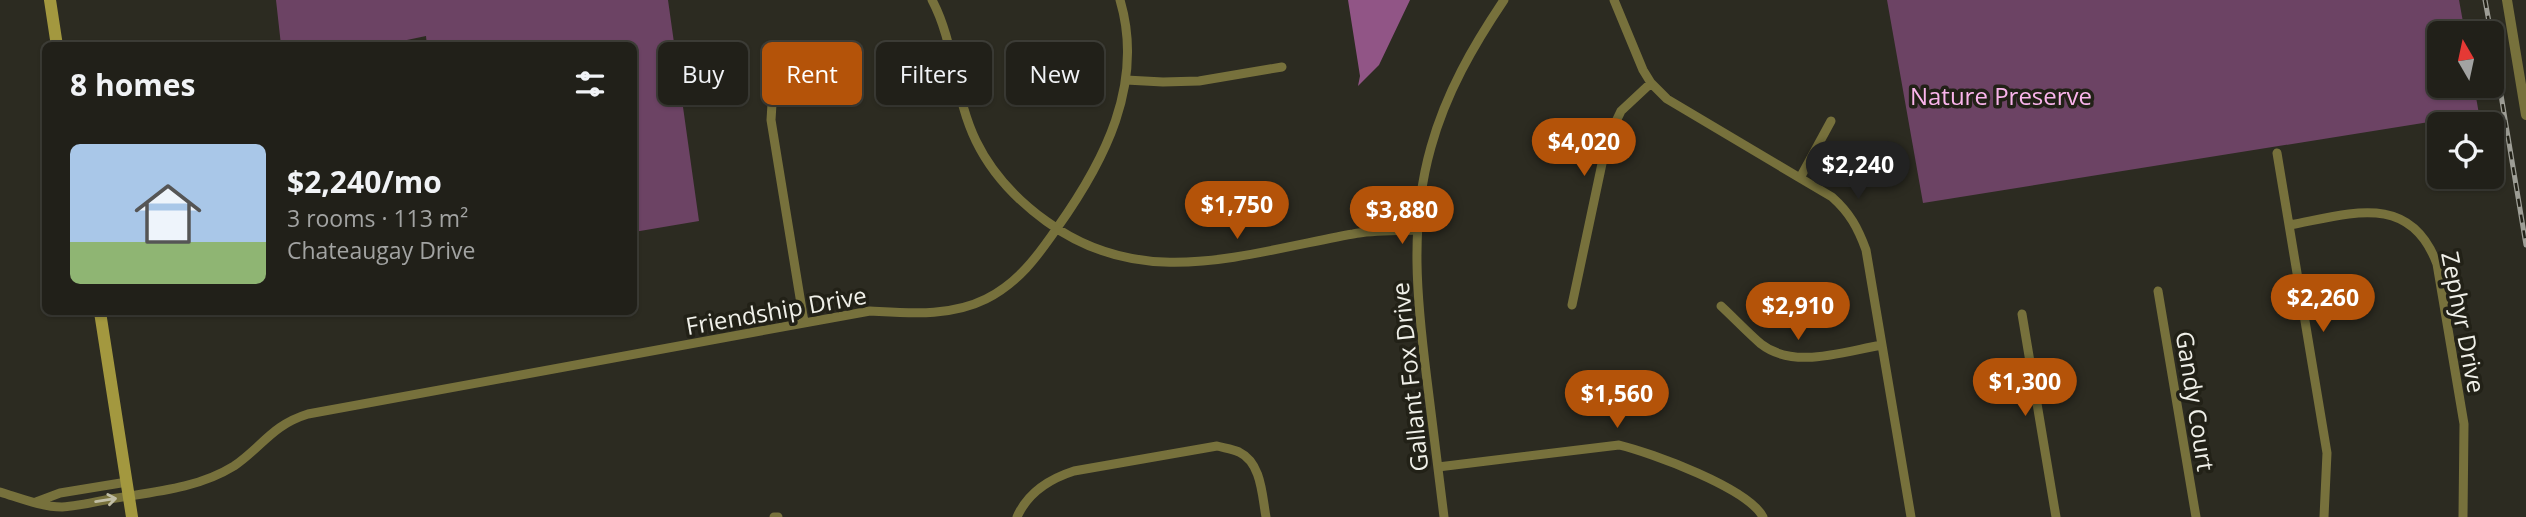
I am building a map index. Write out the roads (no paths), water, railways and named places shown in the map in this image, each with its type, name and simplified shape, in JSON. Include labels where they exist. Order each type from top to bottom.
[{"type":"main road","points":[[50,0],[56,42]]},
{"type":"main road","points":[[100,315],[132,517]]},
{"type":"street","points":[[932,0],[942,23],[959,98],[976,142],[1008,188],[1056,229],[1081,243],[1106,253],[1147,262],[1179,264],[1215,260],[1357,233],[1416,229]]},
{"type":"street","name":"Friendship Drive","points":[[35,503],[62,507],[187,486],[210,479],[235,464],[274,430],[308,414],[804,322],[870,311],[947,311],[984,300],[1004,289],[1026,270],[1085,188],[1103,156],[1119,112],[1126,80],[1127,51],[1120,0]]},
{"type":"street","name":"Gallant Fox Drive","points":[[1444,517],[1417,298],[1416,229],[1421,190],[1444,108],[1475,42],[1504,0]]},
{"type":"street","points":[[1614,0],[1643,70],[1651,83],[1667,99],[1832,197],[1846,209],[1856,224],[1866,250],[1911,517]]},
{"type":"street","points":[[2507,0],[2526,115]]},
{"type":"street","points":[[1126,80],[1199,81],[1282,67]]},
{"type":"street","points":[[1572,305],[1607,140],[1621,111],[1651,83]]},
{"type":"street","points":[[772,105],[771,120],[804,322]]},
{"type":"street","points":[[1800,177],[1831,121]]},
{"type":"street","points":[[2277,153],[2327,453],[2323,517]]},
{"type":"street","name":"Zephyr Drive","points":[[2290,225],[2360,213],[2383,212],[2412,225],[2431,246],[2437,264],[2464,424],[2463,517]]},
{"type":"street","name":"Gandy Court","points":[[2158,291],[2196,517]]},
{"type":"street","points":[[1721,306],[1763,345],[1787,356],[1810,357],[1882,345]]},
{"type":"street","points":[[2022,314],[2056,517]]},
{"type":"street","points":[[1438,467],[1619,445],[1687,470],[1746,498],[1763,517]]},
{"type":"street","points":[[1017,517],[1023,505],[1043,484],[1074,471],[1217,446],[1243,455],[1255,469],[1266,517]]},
{"type":"street","points":[[0,492],[35,503],[60,494],[127,482]]},
{"type":"railway","points":[[2485,0],[2489,21]]},
{"type":"railway","points":[[2502,98],[2526,245]]},
{"type":"park label","name":"Nature Preserve","points":[[2001,95]]}]
